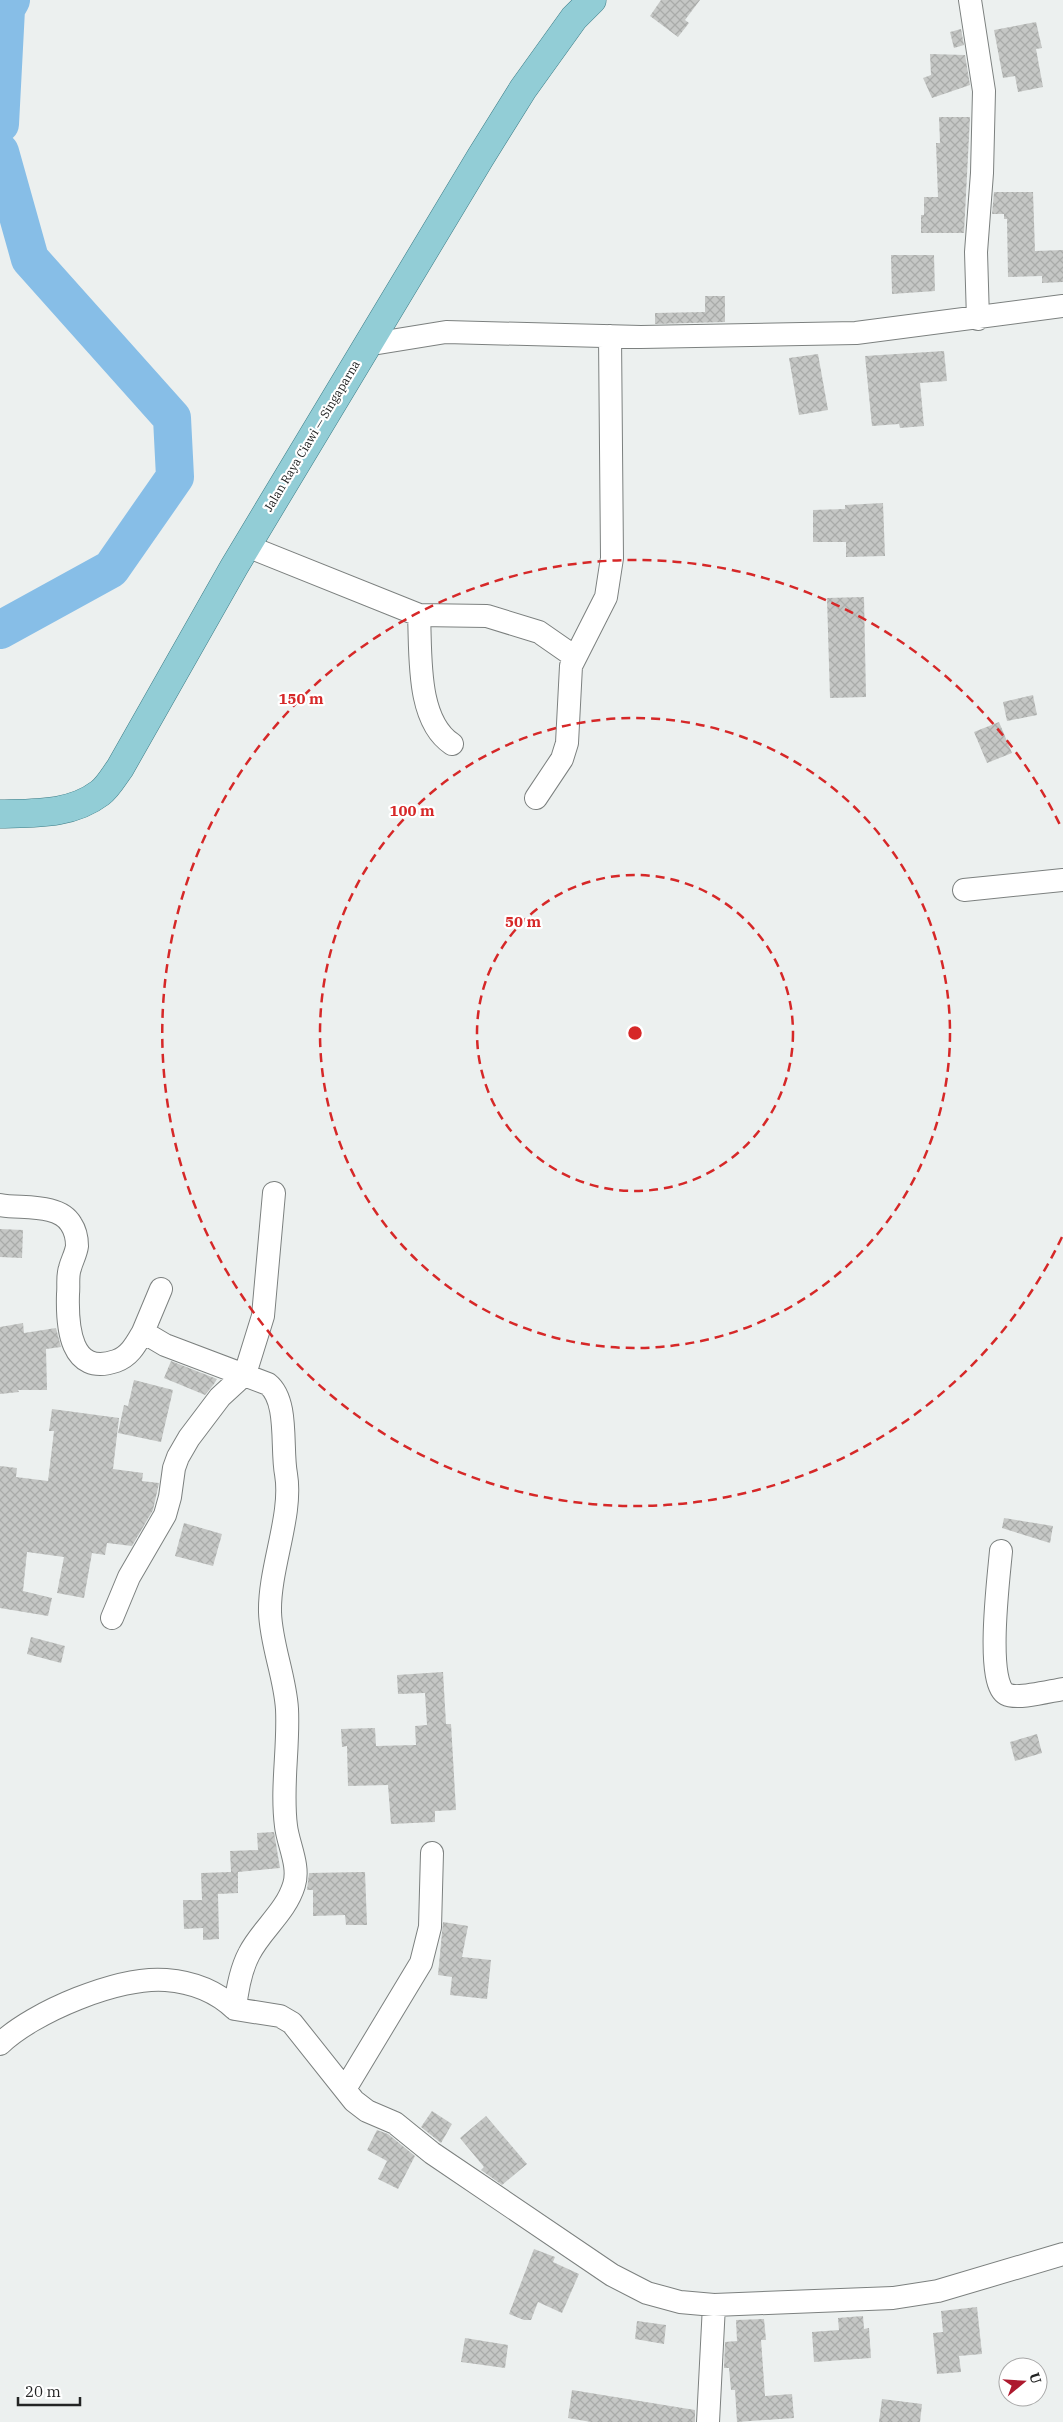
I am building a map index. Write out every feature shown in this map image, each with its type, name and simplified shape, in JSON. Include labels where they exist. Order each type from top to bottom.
[{"type":"main road","name":"Jalan Raya Ciawi — Singaparna","points":[[0,814],[48,813],[83,803],[102,792],[120,768],[247,546],[366,345],[523,89],[574,18],[592,0]]},
{"type":"street","points":[[970,0],[984,91],[982,173],[976,252],[978,319]]},
{"type":"street","points":[[366,345],[446,332],[610,336],[856,333],[978,319],[1063,306]]},
{"type":"street","points":[[536,798],[562,760],[567,743],[569,677],[575,657],[600,612],[611,572],[610,336]]},
{"type":"street","points":[[247,546],[419,615],[486,616],[539,632],[575,657]]},
{"type":"street","points":[[419,615],[423,689],[435,727],[440,735],[452,744]]},
{"type":"street","points":[[964,890],[1063,880]]},
{"type":"street","points":[[112,1618],[129,1577],[165,1515],[178,1457],[220,1397],[245,1374],[263,1316],[274,1193]]},
{"type":"street","points":[[0,1205],[52,1211],[63,1215],[71,1223],[77,1248],[69,1269],[68,1312],[71,1337],[81,1357],[87,1363],[97,1366],[118,1361],[132,1352],[143,1332],[161,1289]]},
{"type":"street","points":[[143,1332],[165,1345],[268,1384],[275,1390],[281,1407],[283,1461],[287,1480],[283,1520],[275,1560],[270,1610],[271,1634],[287,1709],[284,1799],[286,1826],[296,1872],[294,1886],[276,1918],[249,1953],[242,1970],[235,2009]]},
{"type":"street","points":[[1001,1551],[996,1597],[994,1673],[998,1688],[1006,1695],[1019,1696],[1063,1690]]},
{"type":"street","points":[[345,2089],[421,1963],[430,1927],[432,1853]]},
{"type":"street","points":[[0,2044],[28,2022],[57,2008],[104,1990],[148,1980],[186,1982],[205,1988],[225,2000],[235,2009],[280,2016],[292,2023],[354,2101],[367,2111],[402,2128],[432,2153],[612,2274],[655,2295],[680,2302],[714,2305],[893,2298],[917,2295],[938,2291],[1063,2254]]},
{"type":"street","points":[[708,2422],[714,2305]]},
{"type":"building","points":[[661,0],[700,0],[685,20],[689,23],[678,37],[650,16]]},
{"type":"building","points":[[1036,22],[1042,48],[1036,49],[1043,87],[1018,92],[1015,76],[1003,78],[994,30]]},
{"type":"building","points":[[961,29],[964,45],[954,48],[950,32]]},
{"type":"building","points":[[930,54],[965,55],[970,85],[932,98],[923,78],[931,75]]},
{"type":"building","points":[[939,117],[970,117],[964,233],[921,233],[924,197],[938,197],[936,143],[940,143]]},
{"type":"building","points":[[994,192],[1033,192],[1035,251],[1063,250],[1063,282],[1042,283],[1042,276],[1008,277],[1007,219],[1004,219],[1004,214],[992,214]]},
{"type":"building","points":[[891,255],[934,255],[935,291],[892,294]]},
{"type":"building","points":[[705,296],[725,296],[725,322],[655,324],[655,313],[705,312]]},
{"type":"building","points":[[944,351],[947,381],[920,383],[924,426],[900,428],[899,424],[872,426],[865,356]]},
{"type":"building","points":[[818,354],[828,410],[799,415],[789,358]]},
{"type":"building","points":[[883,503],[885,556],[846,557],[846,542],[813,542],[813,510],[845,509],[845,505]]},
{"type":"building","points":[[864,597],[866,697],[830,698],[827,598]]},
{"type":"building","points":[[1033,695],[1037,715],[1007,721],[1003,702]]},
{"type":"building","points":[[999,722],[1012,753],[987,763],[974,732]]},
{"type":"building","points":[[0,1229],[23,1230],[22,1258],[0,1257]]},
{"type":"building","points":[[23,1323],[24,1333],[56,1328],[61,1347],[46,1349],[47,1390],[18,1390],[19,1392],[0,1394],[0,1327]]},
{"type":"building","points":[[171,1361],[217,1379],[205,1395],[164,1378]]},
{"type":"building","points":[[134,1380],[173,1390],[161,1442],[118,1433],[124,1405],[128,1406]]},
{"type":"building","points":[[52,1409],[119,1418],[113,1469],[143,1473],[142,1481],[159,1483],[153,1510],[132,1546],[107,1543],[105,1555],[92,1553],[84,1598],[57,1593],[64,1557],[27,1552],[23,1591],[52,1598],[48,1616],[0,1608],[0,1466],[17,1468],[16,1477],[48,1481],[54,1431],[49,1431]]},
{"type":"building","points":[[1004,1518],[1053,1526],[1050,1543],[1002,1528]]},
{"type":"building","points":[[184,1523],[222,1534],[213,1566],[175,1556]]},
{"type":"building","points":[[31,1637],[65,1646],[61,1663],[27,1654]]},
{"type":"building","points":[[443,1672],[446,1724],[451,1724],[456,1810],[435,1811],[435,1822],[391,1824],[388,1785],[348,1786],[347,1746],[342,1747],[341,1729],[375,1728],[376,1746],[416,1745],[415,1726],[427,1725],[425,1693],[398,1694],[397,1675]]},
{"type":"building","points":[[1037,1734],[1042,1753],[1015,1761],[1010,1742]]},
{"type":"building","points":[[274,1832],[280,1868],[238,1872],[238,1893],[218,1894],[219,1939],[203,1940],[203,1928],[184,1929],[183,1900],[202,1900],[201,1873],[231,1872],[230,1851],[258,1850],[257,1833]]},
{"type":"building","points":[[365,1872],[367,1925],[346,1925],[345,1915],[313,1916],[313,1890],[307,1890],[309,1873]]},
{"type":"building","points":[[443,1922],[468,1926],[462,1957],[491,1960],[487,1999],[450,1995],[452,1977],[438,1975]]},
{"type":"building","points":[[432,2111],[452,2124],[441,2143],[421,2127]]},
{"type":"building","points":[[486,2116],[527,2164],[502,2185],[481,2170],[484,2167],[460,2138]]},
{"type":"building","points":[[377,2130],[388,2134],[415,2156],[398,2189],[378,2179],[387,2161],[367,2150]]},
{"type":"building","points":[[534,2249],[555,2257],[553,2262],[579,2274],[562,2313],[538,2302],[531,2320],[524,2320],[509,2314]]},
{"type":"building","points":[[977,2307],[982,2354],[959,2356],[961,2372],[937,2374],[933,2333],[943,2332],[941,2311]]},
{"type":"building","points":[[863,2316],[864,2329],[869,2328],[871,2358],[814,2362],[812,2332],[839,2330],[838,2318]]},
{"type":"building","points":[[764,2319],[766,2340],[761,2340],[765,2396],[792,2394],[794,2418],[737,2422],[735,2390],[731,2390],[729,2368],[724,2368],[725,2342],[737,2341],[736,2320]]},
{"type":"building","points":[[637,2321],[666,2325],[664,2344],[635,2339]]},
{"type":"building","points":[[465,2338],[508,2345],[505,2368],[461,2362]]},
{"type":"building","points":[[572,2390],[695,2410],[695,2422],[591,2422],[568,2418]]},
{"type":"building","points":[[882,2399],[922,2404],[920,2422],[879,2422]]},
{"type":"waterway","points":[[0,124],[6,9],[11,0]]},
{"type":"waterway","points":[[0,152],[30,259],[172,418],[175,477],[111,569],[0,630]]}]
